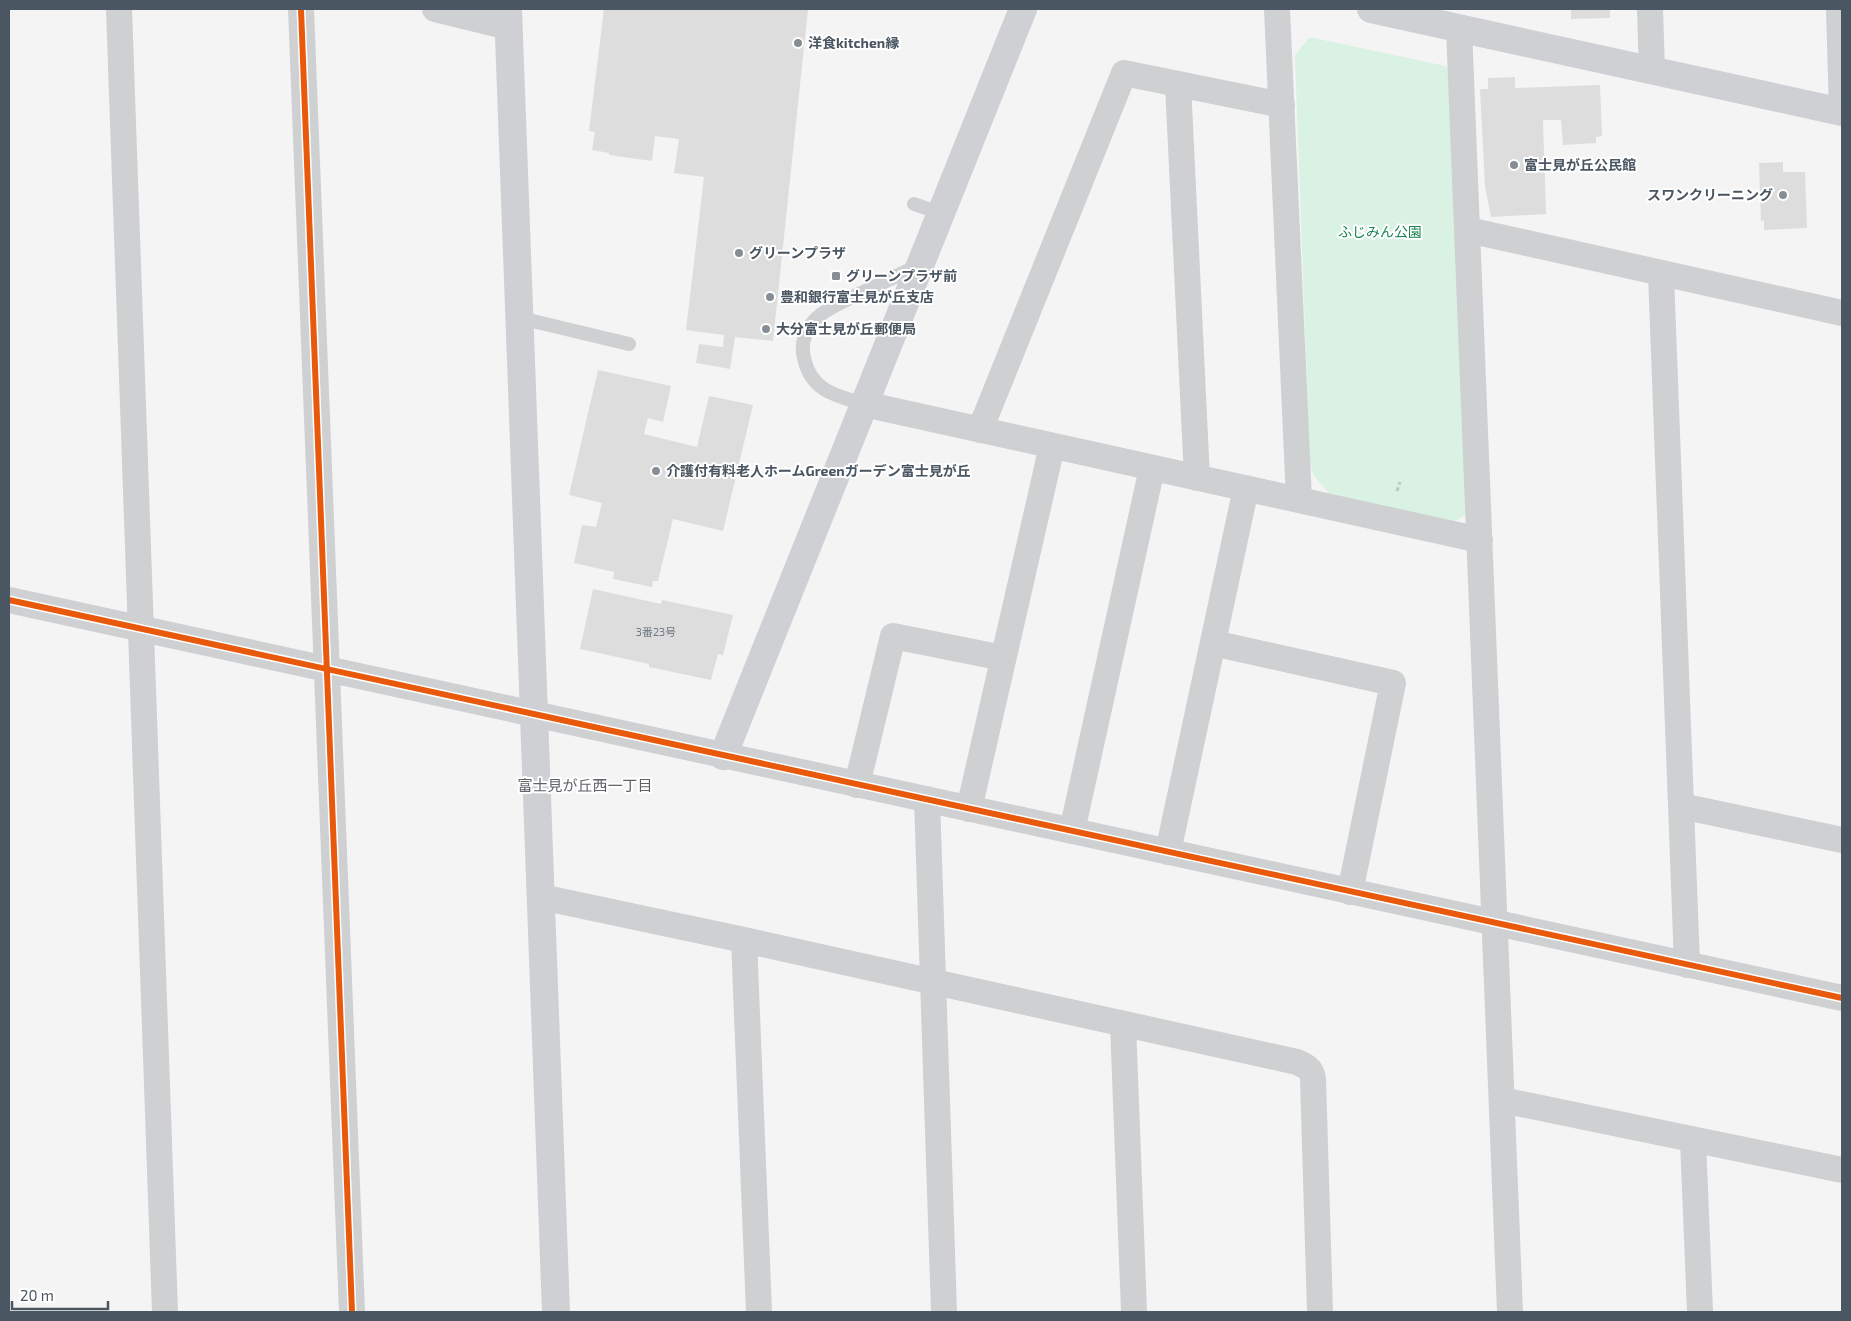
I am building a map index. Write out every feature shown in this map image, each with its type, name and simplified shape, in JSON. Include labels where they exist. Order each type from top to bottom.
[{"type":"street","points":[[119,9],[166,1312]]},
{"type":"street","points":[[301,9],[352,1312]]},
{"type":"street","points":[[435,9],[508,18],[556,1312]]},
{"type":"street","points":[[723,756],[1023,9]]},
{"type":"street","points":[[1277,9],[1299,500]]},
{"type":"street","points":[[1371,9],[1842,112],[1839,9]]},
{"type":"street","points":[[1650,9],[1652,70]]},
{"type":"street","points":[[1459,28],[1510,1312]]},
{"type":"street","points":[[980,430],[1124,73],[1282,105]]},
{"type":"street","points":[[1178,84],[1198,478]]},
{"type":"street","points":[[1468,230],[1842,313]]},
{"type":"street","points":[[1661,274],[1687,965]]},
{"type":"street","points":[[864,404],[1480,540]]},
{"type":"street","points":[[969,809],[1052,446]]},
{"type":"street","points":[[1072,831],[1152,468]]},
{"type":"street","points":[[1168,852],[1246,488]]},
{"type":"street","points":[[9,600],[1842,998]]},
{"type":"street","points":[[857,785],[893,636],[1003,658]]},
{"type":"street","points":[[1213,643],[1393,683],[1350,892]]},
{"type":"street","points":[[927,799],[944,1312]]},
{"type":"street","points":[[1681,806],[1842,840]]},
{"type":"street","points":[[541,898],[744,940],[1305,1065],[1311,1071],[1313,1078],[1320,1312]]},
{"type":"street","points":[[744,940],[759,1312]]},
{"type":"street","points":[[1123,1024],[1134,1312]]},
{"type":"street","points":[[1502,1100],[1842,1170]]},
{"type":"street","points":[[1693,1140],[1700,1312]]},
{"type":"lane","points":[[914,204],[940,213]]},
{"type":"lane","points":[[864,404],[834,395],[815,382],[806,366],[802,351],[804,340],[812,323],[827,311],[920,265]]},
{"type":"lane","points":[[520,318],[629,344]]},
{"type":"green space","name":"ふじみん公園","points":[[1309,38],[1441,65],[1447,67],[1451,72],[1468,511],[1463,517],[1454,521],[1442,522],[1329,493],[1314,476],[1310,464],[1295,58]]},
{"type":"building","name":"グリーンプラザ","points":[[604,9],[808,9],[773,341],[735,337],[730,369],[696,363],[699,344],[723,347],[724,335],[686,330],[704,177],[674,173],[679,139],[655,136],[652,161],[609,155],[609,153],[592,150],[595,132],[589,131]]},
{"type":"building","points":[[1571,9],[1610,9],[1610,18],[1571,19]]},
{"type":"building","name":"富士見が丘公民館","points":[[1515,77],[1515,88],[1600,85],[1602,136],[1596,137],[1596,143],[1563,145],[1561,120],[1543,120],[1546,214],[1491,217],[1485,186],[1480,89],[1488,89],[1488,78]]},
{"type":"building","points":[[1783,162],[1783,172],[1805,172],[1807,228],[1764,230],[1764,220],[1761,221],[1759,163]]},
{"type":"building","name":"介護付有料老人ホームGreenガーデン富士見が丘","points":[[598,370],[671,386],[663,422],[648,418],[644,434],[697,447],[709,396],[753,405],[723,531],[673,519],[658,581],[653,581],[652,587],[613,579],[614,572],[574,563],[582,525],[596,527],[602,503],[569,495]]},
{"type":"building","points":[[593,589],[661,604],[662,600],[733,615],[723,655],[718,654],[711,680],[649,667],[649,664],[580,649]]},
{"type":"cycle path","points":[[301,9],[352,1312]]},
{"type":"cycle path","points":[[9,600],[1842,998]]},
{"type":"place","name":"洋食kitchen縁","points":[[798,43]]},
{"type":"place","name":"富士見が丘公民館","points":[[1514,165]]},
{"type":"place","name":"スワンクリーニング","points":[[1783,195]]},
{"type":"place","name":"グリーンプラザ","points":[[739,253]]},
{"type":"place","name":"グリーンプラザ前","points":[[836,276]]},
{"type":"place","name":"豊和銀行富士見が丘支店","points":[[770,297]]},
{"type":"place","name":"大分富士見が丘郵便局","points":[[766,329]]},
{"type":"place","name":"介護付有料老人ホームGreenガーデン富士見が丘","points":[[656,471]]},
{"type":"district","name":"富士見が丘西一丁目","points":[[585,786]]}]
